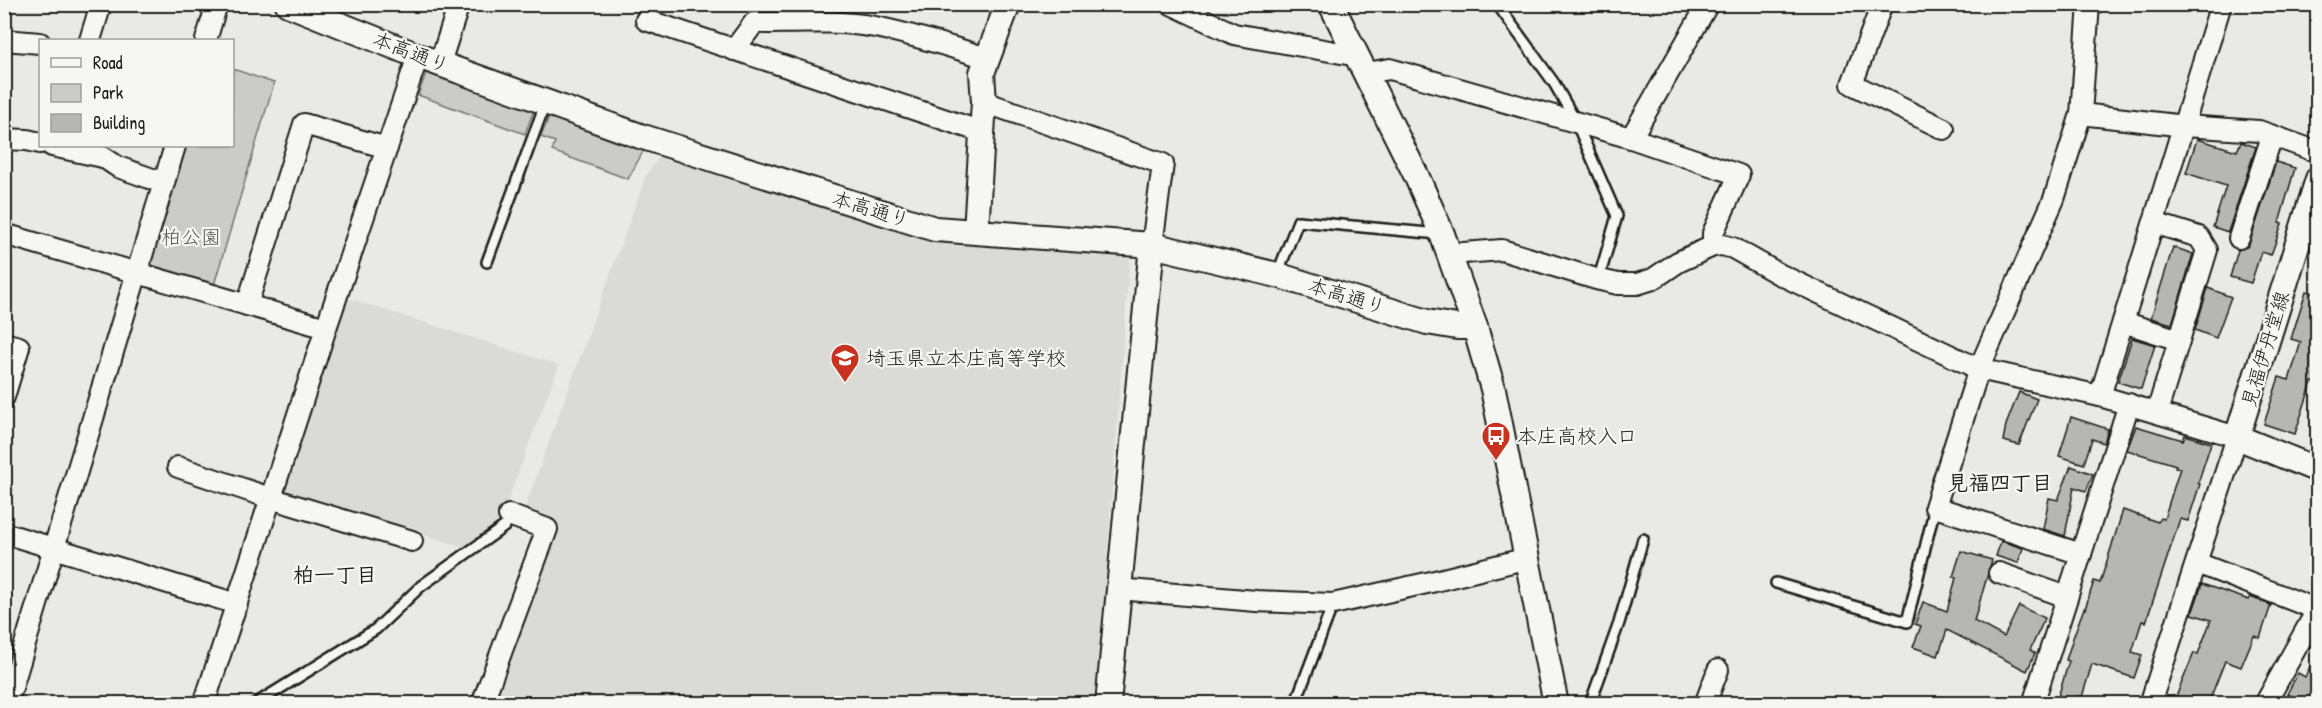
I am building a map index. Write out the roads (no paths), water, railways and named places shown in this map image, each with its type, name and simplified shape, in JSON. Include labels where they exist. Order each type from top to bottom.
[{"type":"street","points":[[90,39],[101,4]]},
{"type":"street","points":[[206,39],[217,4]]},
{"type":"street","name":"本高通り","points":[[288,4],[429,60],[640,136],[935,229],[1152,245],[1277,275],[1427,322],[1457,327],[1475,327]]},
{"type":"street","points":[[204,704],[387,148],[459,4]]},
{"type":"street","points":[[976,231],[984,102],[982,74],[1008,4]]},
{"type":"street","points":[[1171,4],[1234,34],[1362,65],[1390,69],[1631,138],[1739,175],[1713,233],[1713,246]]},
{"type":"street","points":[[1331,4],[1416,175],[1446,244],[1475,327],[1493,389],[1556,704]]},
{"type":"street","points":[[1631,138],[1708,4]]},
{"type":"street","points":[[1882,4],[1852,84],[1944,129]]},
{"type":"street","points":[[2100,396],[2221,4]]},
{"type":"street","points":[[2081,554],[1935,507],[1979,369],[2054,199],[2081,114],[2087,5]]},
{"type":"street","points":[[646,20],[982,132]]},
{"type":"street","points":[[734,50],[754,22],[831,24],[873,27],[928,40],[987,58]]},
{"type":"street","points":[[4,40],[39,43]]},
{"type":"street","points":[[984,102],[1163,164],[1152,245],[1108,704]]},
{"type":"street","points":[[2081,114],[2185,126],[2259,131],[2318,152]]},
{"type":"street","points":[[247,305],[304,124],[387,148]]},
{"type":"street","points":[[2239,238],[2272,136]]},
{"type":"street","points":[[4,139],[39,143]]},
{"type":"street","points":[[57,147],[103,157],[118,167],[164,183]]},
{"type":"street","points":[[7,704],[9,681],[54,547],[175,147]]},
{"type":"street","name":"見福伊丹堂線","points":[[2237,437],[2318,179]]},
{"type":"street","points":[[2154,223],[2199,237],[2207,250],[2157,412]]},
{"type":"street","points":[[4,234],[326,328]]},
{"type":"street","points":[[1446,244],[1502,250],[1618,284],[1645,281],[1713,246],[1722,245],[1733,248],[1779,274],[1979,369],[2100,396],[2157,412],[2237,437],[2318,470]]},
{"type":"street","points":[[2123,322],[2179,340]]},
{"type":"street","points":[[4,343],[19,347],[4,397]]},
{"type":"street","points":[[2033,704],[2129,404]]},
{"type":"street","points":[[2150,704],[2237,437]]},
{"type":"street","points":[[178,467],[270,498],[412,541]]},
{"type":"street","points":[[482,704],[547,529],[509,515]]},
{"type":"street","points":[[4,533],[237,604]]},
{"type":"street","points":[[1118,589],[1256,601],[1333,604],[1528,558]]},
{"type":"street","points":[[2197,562],[2317,610],[2265,704]]},
{"type":"street","points":[[1999,573],[2067,597]]},
{"type":"street","points":[[1705,704],[1718,670]]},
{"type":"lane","points":[[1497,4],[1554,83],[1576,122],[1617,216],[1601,271],[1596,279]]},
{"type":"lane","points":[[487,262],[546,102]]},
{"type":"lane","points":[[1277,275],[1298,221],[1446,244]]},
{"type":"lane","points":[[1776,583],[1907,622],[1935,507]]},
{"type":"lane","points":[[255,704],[376,628],[422,586],[505,526],[509,515]]},
{"type":"lane","points":[[1590,704],[1619,623],[1643,538]]},
{"type":"lane","points":[[1295,704],[1333,604]]},
{"type":"place","name":"埼玉県立本庄高等学校","points":[[845,384]]},
{"type":"place","name":"本庄高校入口","points":[[1496,462]]},
{"type":"district","name":"見福四丁目","points":[[2000,483]]},
{"type":"district","name":"柏一丁目","points":[[335,575]]},
{"type":"park label","name":"柏公園","points":[[191,237]]}]
